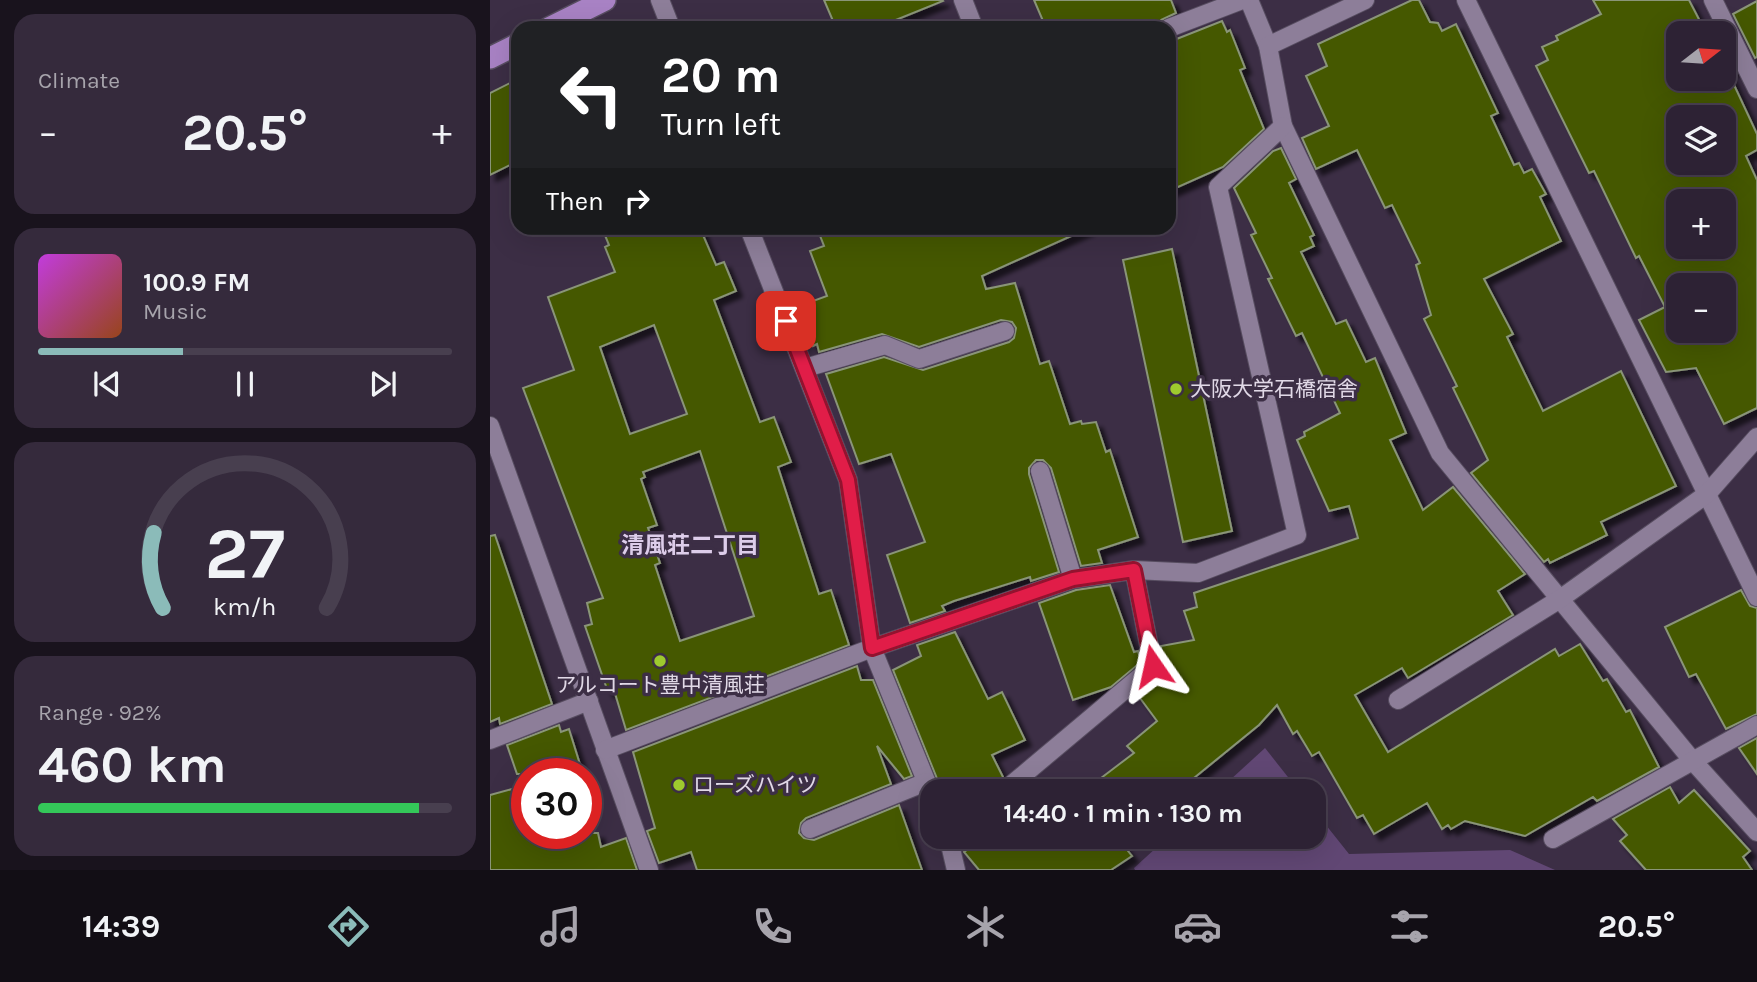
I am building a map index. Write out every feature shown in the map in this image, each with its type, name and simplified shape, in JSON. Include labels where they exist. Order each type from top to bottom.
[{"type":"highway","points":[[563,21],[605,0]]},
{"type":"highway","points":[[490,58],[511,48]]},
{"type":"street","points":[[660,0],[668,21]]},
{"type":"street","points":[[963,0],[971,21]]},
{"type":"street","points":[[1176,25],[1242,0]]},
{"type":"street","points":[[1250,0],[1268,46],[1283,126],[1440,453],[1692,761],[1757,832]]},
{"type":"street","points":[[1268,46],[1365,0]]},
{"type":"street","points":[[1466,0],[1757,597]]},
{"type":"street","points":[[1713,0],[1757,89]]},
{"type":"street","points":[[605,750],[872,648],[1073,579],[1134,570],[1198,573],[1297,535],[1218,187],[1283,126]]},
{"type":"street","points":[[753,235],[848,480],[872,648],[926,779]]},
{"type":"street","points":[[805,368],[886,345],[919,359],[1005,331]]},
{"type":"street","points":[[490,426],[649,870]]},
{"type":"street","points":[[1398,700],[1560,599],[1707,494],[1757,437]]},
{"type":"street","points":[[1041,471],[1073,579]]},
{"type":"street","points":[[1018,779],[1153,666],[1134,570]]},
{"type":"street","points":[[490,740],[589,701]]},
{"type":"street","points":[[1553,839],[1757,725]]},
{"type":"street","points":[[810,829],[920,793]]},
{"type":"street","points":[[952,849],[956,870]]},
{"type":"shaded area","points":[[1265,748],[1290,779],[1231,779]]},
{"type":"shaded area","points":[[1326,825],[1349,854],[1510,850],[1555,870],[1135,870],[1134,868],[1155,849],[1326,849]]},
{"type":"building","points":[[824,0],[943,1],[893,21],[833,21]]},
{"type":"building","points":[[1034,0],[1171,0],[1176,13],[1161,21],[1043,21]]},
{"type":"building","points":[[1412,0],[1419,0],[1430,22],[1438,23],[1442,31],[1456,24],[1498,113],[1491,116],[1514,165],[1519,163],[1524,173],[1532,169],[1546,194],[1540,197],[1561,241],[1484,279],[1513,334],[1507,337],[1543,411],[1621,371],[1676,486],[1601,522],[1607,535],[1550,563],[1548,559],[1544,562],[1471,473],[1488,460],[1453,388],[1457,386],[1424,319],[1431,315],[1416,265],[1420,263],[1392,205],[1385,208],[1357,150],[1316,169],[1302,138],[1329,126],[1306,76],[1327,66],[1318,44]]},
{"type":"building","points":[[1593,0],[1689,0],[1700,21],[1666,21],[1666,91],[1736,89],[1757,134],[1757,150],[1746,156],[1757,180],[1757,408],[1724,424],[1696,368],[1666,372],[1639,320],[1665,307],[1639,256],[1636,258],[1594,171],[1589,173],[1536,66],[1548,60],[1542,47],[1558,40],[1556,36],[1601,14]]},
{"type":"building","points":[[1757,1],[1757,57],[1755,58],[1733,14]]},
{"type":"building","points":[[1222,21],[1227,32],[1230,30],[1245,68],[1240,70],[1264,129],[1223,167],[1176,188],[1176,39]]},
{"type":"building","points":[[511,82],[511,164],[490,175],[490,93]]},
{"type":"building","points":[[1281,148],[1296,179],[1289,183],[1314,235],[1310,237],[1314,246],[1301,252],[1336,324],[1346,320],[1366,362],[1375,358],[1406,433],[1390,440],[1423,510],[1453,487],[1525,574],[1498,591],[1513,615],[1408,678],[1402,668],[1355,695],[1388,752],[1555,649],[1559,656],[1580,644],[1603,681],[1607,679],[1626,712],[1630,710],[1659,767],[1597,801],[1593,797],[1525,836],[1465,821],[1451,829],[1448,825],[1442,829],[1427,803],[1374,834],[1363,815],[1357,818],[1319,752],[1312,756],[1297,731],[1293,734],[1277,705],[1259,725],[1193,779],[1100,779],[1134,753],[1127,746],[1157,721],[1137,694],[1163,670],[1161,646],[1194,640],[1184,611],[1197,607],[1194,593],[1358,538],[1349,506],[1329,511],[1297,440],[1305,436],[1304,432],[1340,413],[1302,333],[1296,336],[1268,279],[1272,278],[1251,235],[1256,233],[1234,188],[1273,151]]},
{"type":"building","points":[[605,235],[703,235],[716,265],[724,262],[736,291],[714,300],[760,422],[774,417],[791,462],[778,467],[819,594],[831,590],[849,645],[626,730],[614,690],[608,692],[585,626],[592,624],[587,603],[603,598],[523,388],[574,370],[548,297],[615,272],[605,247],[609,245]],"holes":[[[654,325],[687,414],[630,434],[600,347]],[[700,451],[754,616],[680,641],[655,565],[660,563],[648,528],[657,525],[641,479],[645,477],[643,472]]]},
{"type":"building","points":[[820,235],[1073,235],[982,276],[986,289],[1015,283],[1040,364],[1049,361],[1070,424],[1081,421],[1082,424],[1096,422],[1106,452],[1110,450],[1138,537],[1098,550],[1102,563],[1081,566],[1051,468],[1043,460],[1036,460],[1029,468],[1029,474],[1059,572],[1031,581],[1030,577],[954,601],[942,606],[945,611],[910,623],[887,555],[925,542],[891,454],[859,464],[826,374],[884,357],[923,370],[1009,342],[1014,338],[1016,328],[1012,322],[1001,320],[919,347],[882,334],[819,352],[817,344],[813,346],[799,306],[827,296],[810,251],[824,246]]},
{"type":"building","name":"大阪大学石橋宿舎","points":[[1172,249],[1232,531],[1183,542],[1123,260]]},
{"type":"building","points":[[495,535],[552,704],[500,724],[499,718],[490,722],[490,536]]},
{"type":"building","points":[[1110,585],[1134,652],[1138,651],[1141,662],[1111,687],[1073,700],[1039,603],[1076,590]]},
{"type":"building","points":[[1741,590],[1750,606],[1757,608],[1757,714],[1726,729],[1696,674],[1689,677],[1665,627]]},
{"type":"building","points":[[955,632],[988,699],[1002,692],[1025,740],[992,755],[1002,779],[937,779],[893,670],[921,656],[917,645]]},
{"type":"building","points":[[857,666],[861,680],[873,680],[912,776],[904,779],[877,746],[891,784],[806,818],[801,823],[799,833],[804,838],[814,840],[899,805],[922,870],[697,870],[691,852],[659,863],[647,831],[655,828],[633,752]]},
{"type":"building","points":[[559,725],[561,732],[569,729],[578,758],[511,758],[507,745]]},
{"type":"building","points":[[1757,738],[1757,774],[1739,748]]},
{"type":"building","points":[[1670,787],[1679,803],[1694,790],[1750,851],[1743,857],[1752,870],[1646,870],[1620,841],[1627,835],[1613,819]]},
{"type":"building","points":[[511,789],[511,849],[602,849],[602,847],[626,838],[637,870],[490,870],[490,795]]},
{"type":"building","points":[[968,849],[1126,849],[1132,856],[1111,870],[979,870],[964,852]]},
{"type":"place","name":"大阪大学石橋宿舎","points":[[1176,389]]},
{"type":"place","name":"アルコート豊中清風荘","points":[[660,661]]},
{"type":"place","name":"ローズハイツ","points":[[679,785]]},
{"type":"district","name":"清風荘二丁目","points":[[690,545]]},
{"type":"route","points":[[786,321],[848,480],[872,648],[1073,579],[1134,570],[1153,666]]}]
